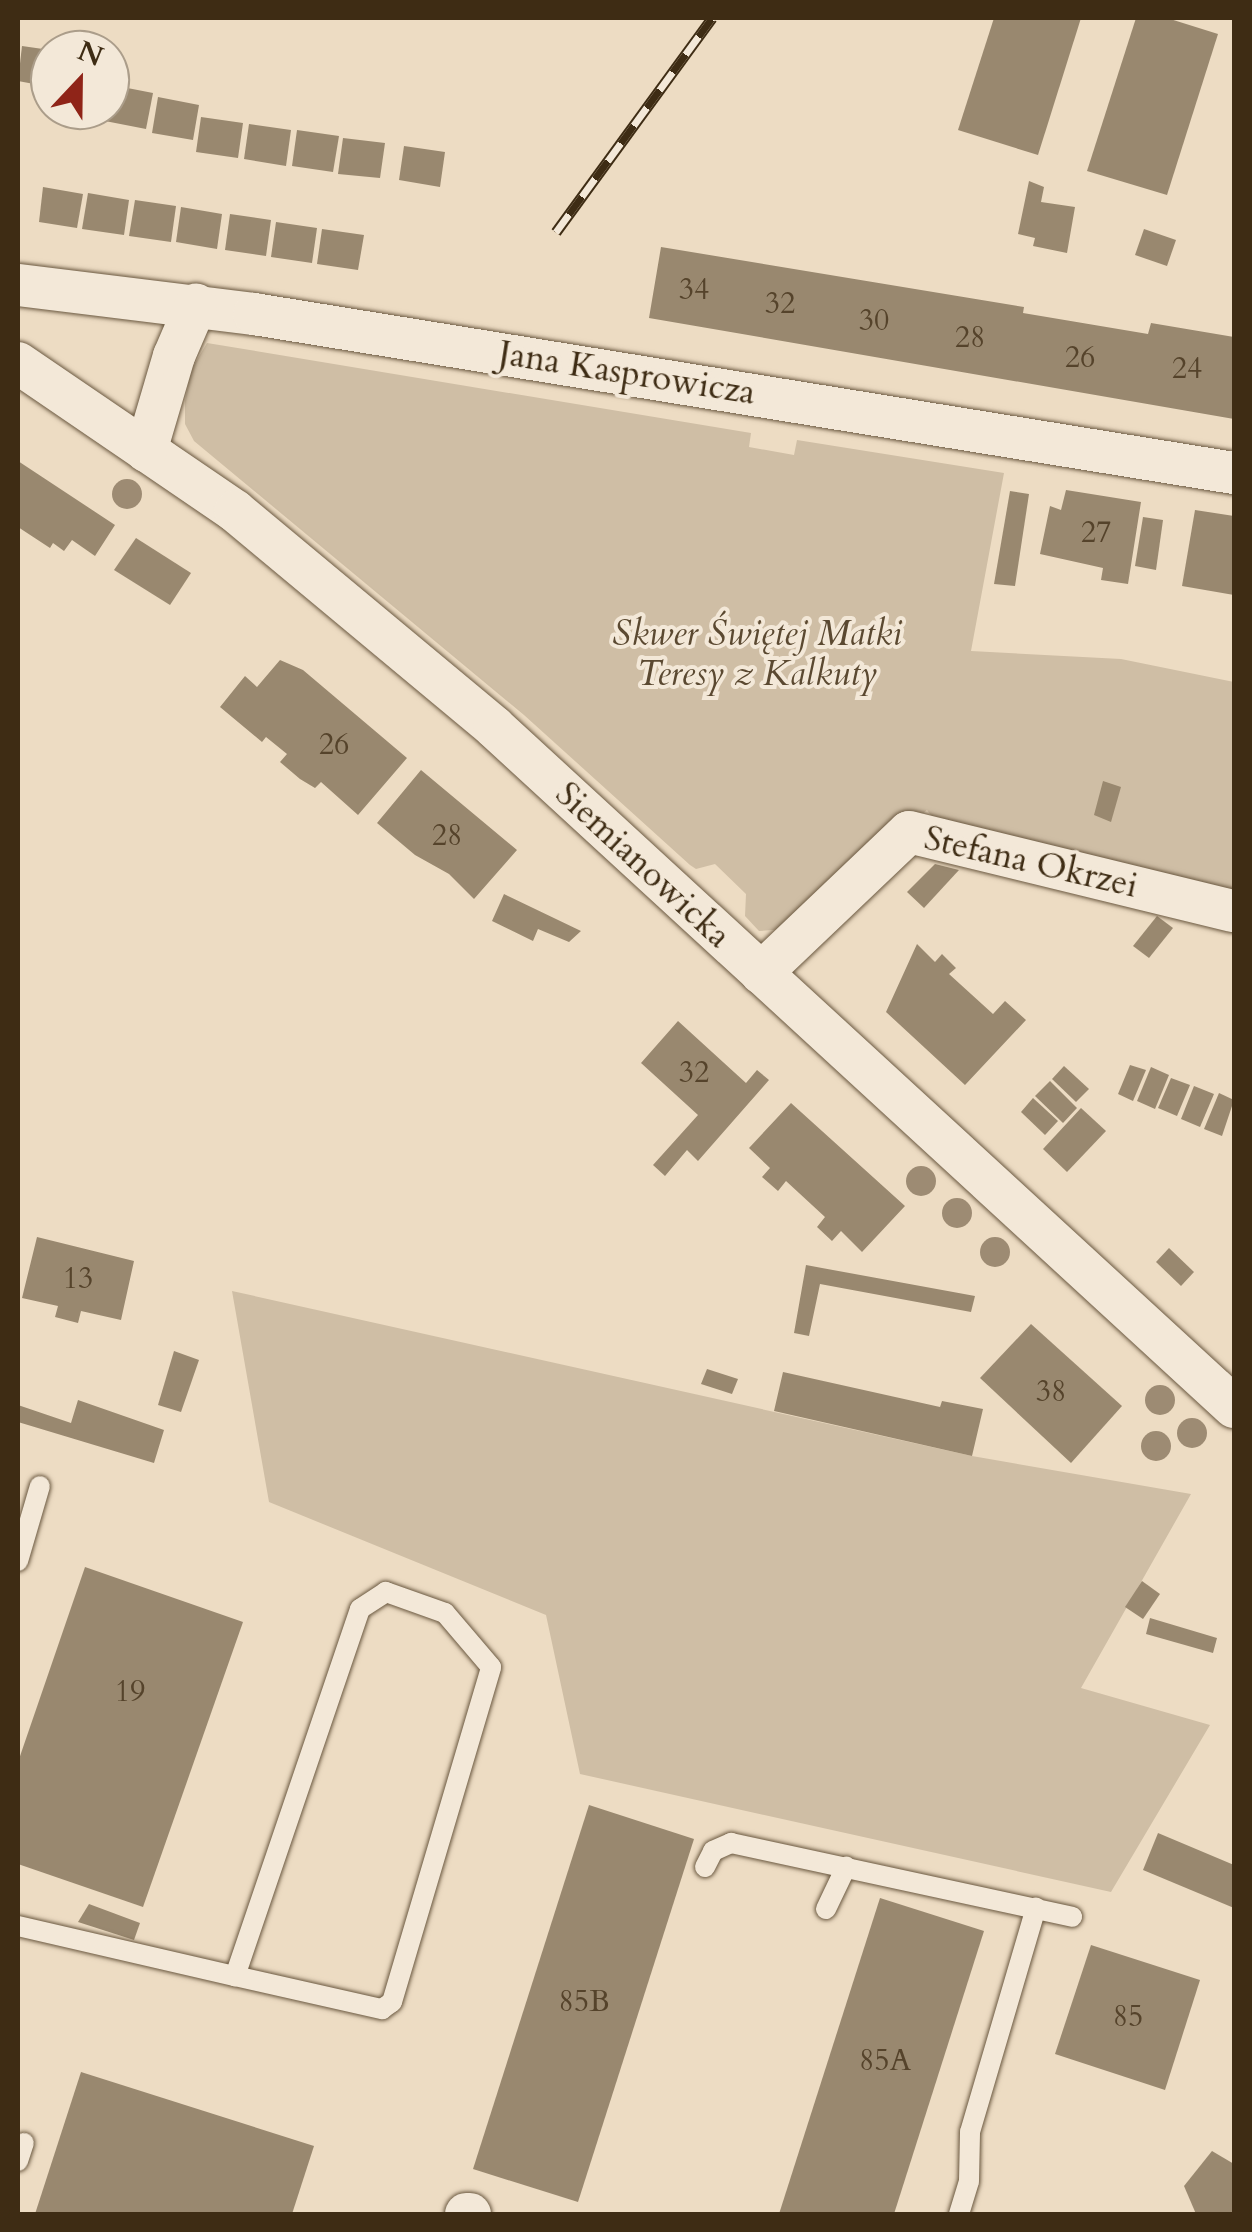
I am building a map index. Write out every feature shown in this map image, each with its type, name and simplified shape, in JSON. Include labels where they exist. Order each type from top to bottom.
[{"type":"street","name":"Jana Kasprowicza","points":[[18,285],[196,305],[1234,474]]},
{"type":"street","points":[[146,450],[174,356],[196,305]]},
{"type":"street","name":"Siemianowicka","points":[[18,364],[235,511],[494,727],[953,1144],[1234,1407]]},
{"type":"street","name":"Stefana Okrzei","points":[[761,973],[909,832],[1234,911]]},
{"type":"lane","points":[[18,1561],[40,1486]]},
{"type":"lane","points":[[18,1926],[235,1976],[382,2009],[392,2002],[491,1667],[445,1613],[386,1592],[360,1609],[235,1976]]},
{"type":"lane","points":[[705,1867],[713,1851],[731,1843],[1072,1917]]},
{"type":"lane","points":[[826,1909],[846,1866]]},
{"type":"lane","points":[[959,2214],[968,2181],[970,2132],[1036,1908]]},
{"type":"green space","name":"Skwer Świętej Matki Teresy z Kalkuty","points":[[207,343],[751,433],[749,447],[794,455],[797,440],[1004,473],[971,651],[1121,659],[1234,682],[1234,900],[942,831],[927,810],[786,929],[759,931],[745,916],[746,894],[715,864],[696,869],[690,865],[524,715],[194,441],[185,424],[185,401],[191,370]]},
{"type":"green space","points":[[232,1291],[972,1456],[1191,1494],[1081,1688],[1210,1725],[1111,1892],[580,1774],[546,1615],[269,1502]]},
{"type":"building","points":[[994,18],[1081,18],[1038,155],[958,130]]},
{"type":"building","points":[[1136,18],[1167,18],[1218,34],[1167,195],[1087,171]]},
{"type":"building","points":[[22,46],[30,47],[30,83],[18,81]]},
{"type":"building","points":[[130,89],[153,93],[146,129],[130,126]]},
{"type":"building","points":[[158,97],[199,105],[193,140],[152,133]]},
{"type":"building","points":[[201,117],[243,123],[238,158],[196,152]]},
{"type":"building","points":[[249,124],[291,130],[286,166],[244,159]]},
{"type":"building","points":[[297,130],[339,136],[333,172],[292,166]]},
{"type":"building","points":[[343,138],[385,143],[380,178],[338,174]]},
{"type":"building","points":[[404,146],[445,152],[440,187],[399,180]]},
{"type":"building","points":[[1029,181],[1044,187],[1041,202],[1075,207],[1067,253],[1033,246],[1035,238],[1018,234]]},
{"type":"building","points":[[43,187],[83,194],[77,228],[39,222]]},
{"type":"building","points":[[88,193],[129,200],[124,235],[82,229]]},
{"type":"building","points":[[135,200],[176,206],[171,242],[129,236]]},
{"type":"building","points":[[181,207],[222,214],[217,249],[176,242]]},
{"type":"building","points":[[230,214],[271,220],[266,256],[225,250]]},
{"type":"building","points":[[276,222],[317,228],[312,263],[271,257]]},
{"type":"building","points":[[322,229],[364,235],[358,270],[317,264]]},
{"type":"building","points":[[1144,229],[1176,240],[1167,266],[1135,255]]},
{"type":"building","points":[[661,247],[1024,307],[1023,313],[1148,334],[1151,323],[1234,337],[1234,419],[649,318]]},
{"type":"building","points":[[18,461],[115,525],[95,556],[72,540],[64,551],[53,543],[50,548],[18,527]]},
{"type":"building","points":[[1066,490],[1141,502],[1128,584],[1101,580],[1103,568],[1040,554],[1050,506],[1061,510]]},
{"type":"building","points":[[1010,491],[1029,494],[1015,586],[994,584]]},
{"type":"building","points":[[1195,510],[1234,516],[1234,595],[1182,586]]},
{"type":"building","points":[[1143,517],[1163,520],[1156,570],[1135,566]]},
{"type":"building","points":[[136,538],[191,573],[170,605],[114,570]]},
{"type":"building","points":[[280,660],[303,670],[407,758],[358,815],[321,782],[315,788],[300,779],[280,762],[287,754],[266,737],[262,742],[220,707],[245,676],[257,687]]},
{"type":"building","points":[[421,770],[517,850],[474,899],[449,874],[415,855],[377,823]]},
{"type":"building","points":[[1103,781],[1121,787],[1111,822],[1094,815]]},
{"type":"building","points":[[935,864],[959,870],[924,908],[907,892]]},
{"type":"building","points":[[504,894],[581,931],[569,942],[538,929],[533,941],[492,921]]},
{"type":"building","points":[[1157,916],[1173,928],[1149,958],[1133,946]]},
{"type":"building","points":[[917,944],[935,962],[942,954],[956,968],[949,974],[993,1014],[1005,1001],[1026,1020],[965,1085],[886,1012]]},
{"type":"building","points":[[678,1021],[746,1083],[757,1070],[769,1080],[698,1161],[687,1150],[665,1176],[653,1165],[698,1115],[641,1063]]},
{"type":"building","points":[[1130,1065],[1146,1070],[1133,1101],[1118,1094]]},
{"type":"building","points":[[1064,1066],[1089,1089],[1076,1102],[1052,1079]]},
{"type":"building","points":[[1151,1067],[1169,1075],[1155,1109],[1137,1101]]},
{"type":"building","points":[[1171,1078],[1190,1085],[1177,1116],[1158,1108]]},
{"type":"building","points":[[1050,1081],[1077,1108],[1063,1123],[1035,1096]]},
{"type":"building","points":[[1194,1086],[1214,1094],[1200,1127],[1181,1119]]},
{"type":"building","points":[[1219,1093],[1234,1100],[1222,1136],[1204,1129]]},
{"type":"building","points":[[1033,1098],[1058,1121],[1045,1135],[1021,1112]]},
{"type":"building","points":[[791,1103],[905,1206],[862,1252],[841,1231],[832,1241],[817,1227],[825,1217],[786,1181],[778,1191],[762,1177],[770,1168],[749,1148]]},
{"type":"building","points":[[1081,1108],[1106,1131],[1067,1172],[1043,1149]]},
{"type":"building","points":[[37,1237],[134,1261],[121,1320],[81,1311],[78,1323],[55,1317],[58,1306],[22,1298]]},
{"type":"building","points":[[1169,1248],[1194,1272],[1181,1286],[1156,1262]]},
{"type":"building","points":[[806,1265],[975,1296],[971,1312],[820,1284],[809,1336],[794,1333]]},
{"type":"building","points":[[1031,1324],[1122,1406],[1071,1463],[980,1378]]},
{"type":"building","points":[[174,1351],[199,1360],[181,1412],[158,1405]]},
{"type":"building","points":[[707,1369],[738,1379],[732,1394],[701,1384]]},
{"type":"building","points":[[783,1372],[940,1407],[942,1401],[983,1409],[972,1456],[774,1411]]},
{"type":"building","points":[[78,1400],[164,1430],[154,1463],[18,1422],[18,1405],[71,1423]]},
{"type":"building","points":[[85,1567],[243,1622],[143,1907],[18,1864],[18,1762]]},
{"type":"building","points":[[1142,1581],[1160,1594],[1143,1619],[1125,1607]]},
{"type":"building","points":[[1150,1618],[1217,1638],[1213,1653],[1146,1634]]},
{"type":"building","points":[[589,1805],[694,1839],[578,2202],[473,2169]]},
{"type":"building","points":[[1158,1833],[1234,1865],[1234,1908],[1143,1870]]},
{"type":"building","points":[[880,1898],[984,1931],[894,2214],[779,2214]]},
{"type":"building","points":[[89,1904],[140,1923],[134,1940],[78,1922]]},
{"type":"building","points":[[1091,1945],[1200,1980],[1165,2090],[1055,2054]]},
{"type":"building","points":[[81,2072],[314,2146],[292,2214],[35,2214]]},
{"type":"building","points":[[1212,2151],[1234,2164],[1234,2214],[1196,2214],[1184,2186]]},
{"type":"railway","points":[[556,232],[712,18]]}]
